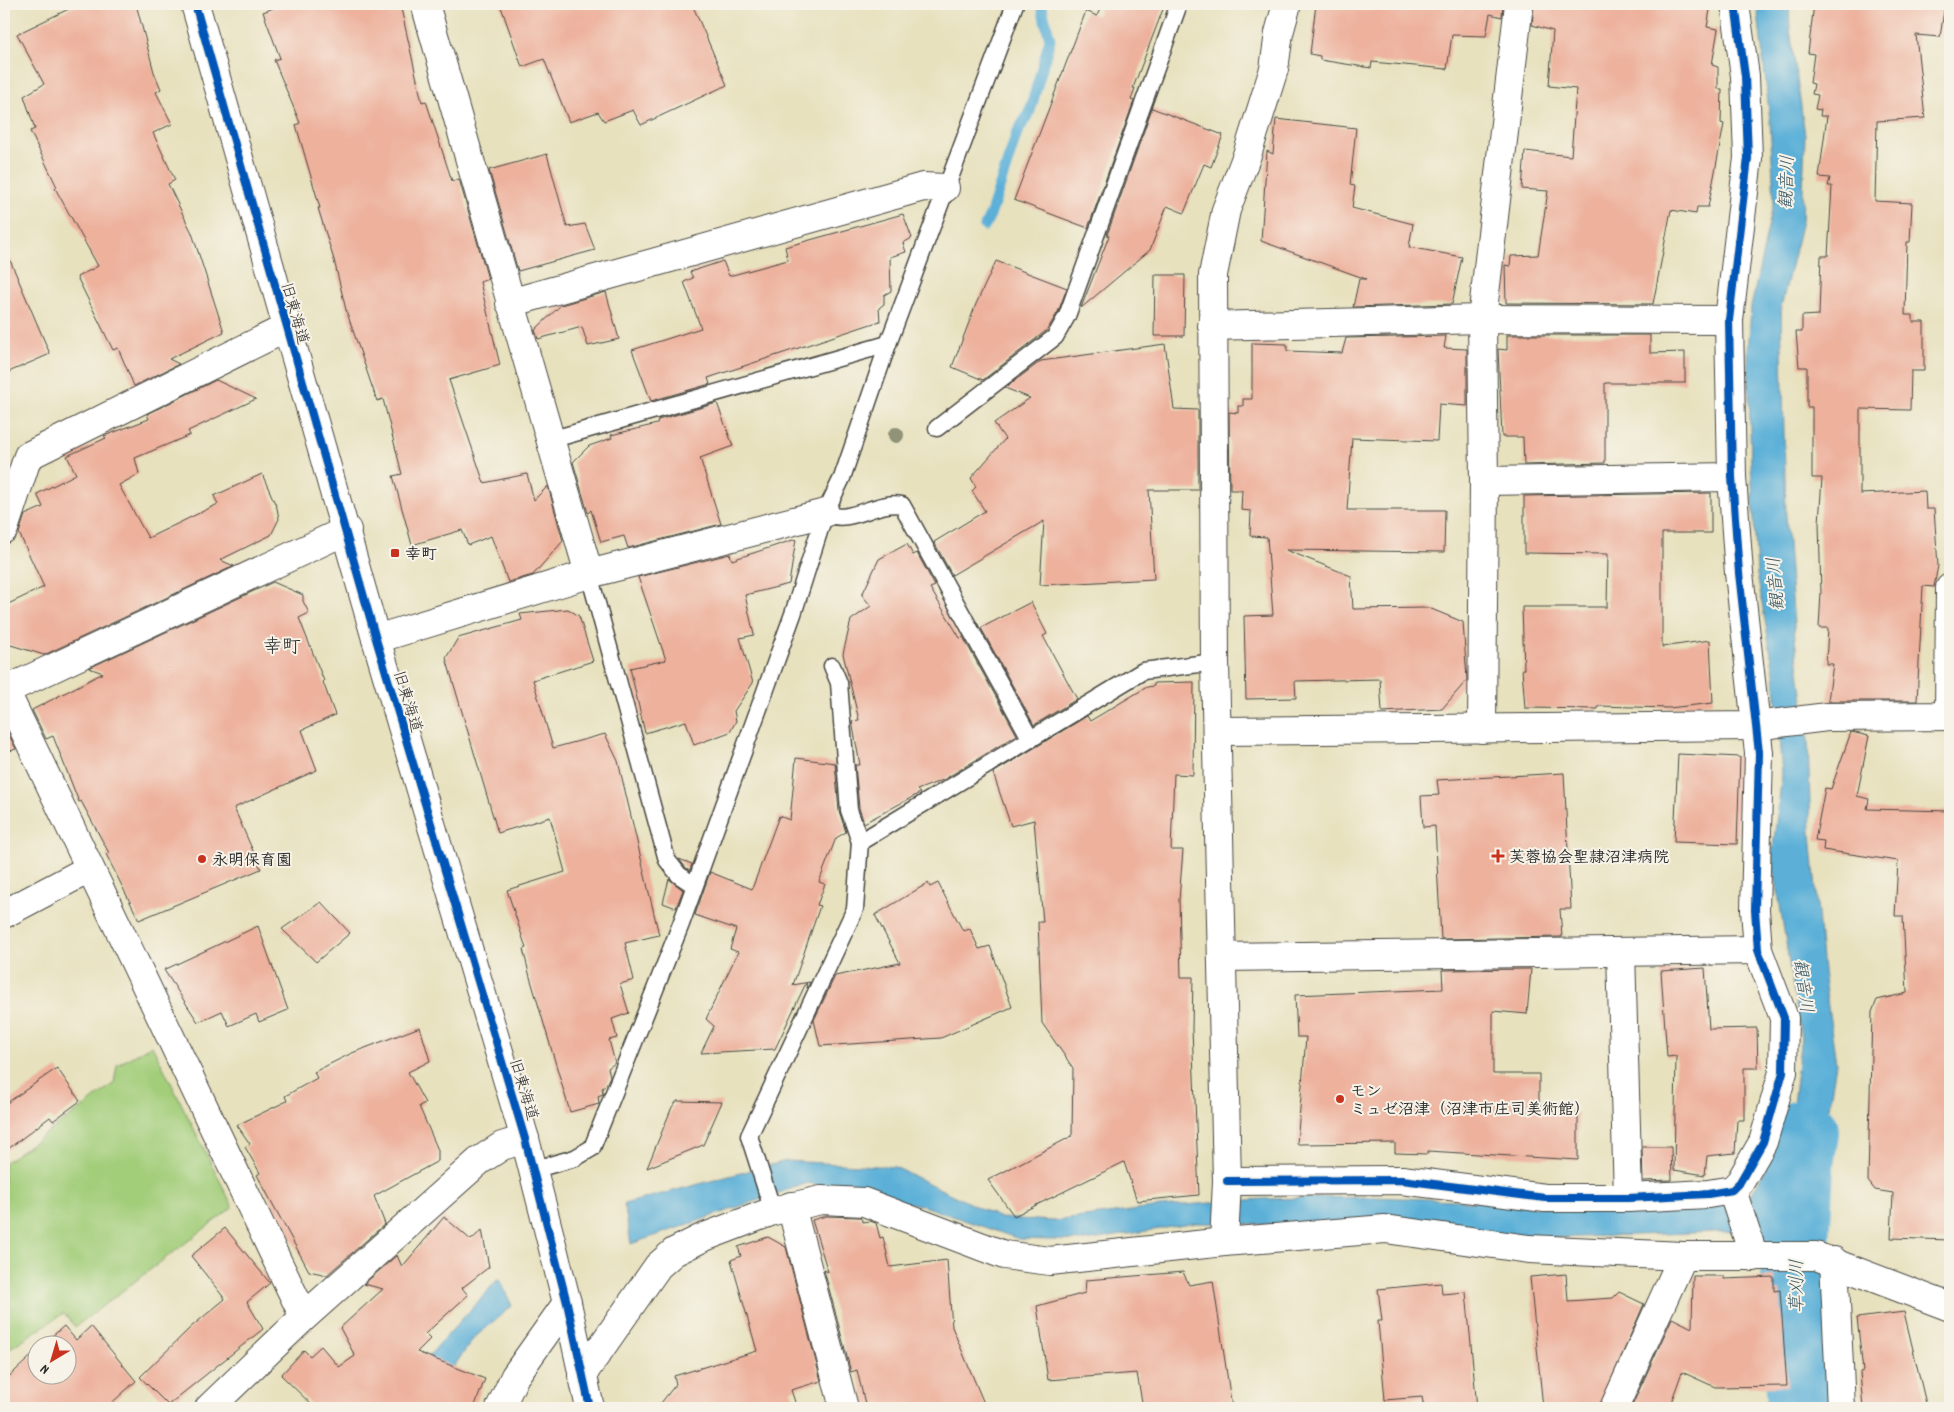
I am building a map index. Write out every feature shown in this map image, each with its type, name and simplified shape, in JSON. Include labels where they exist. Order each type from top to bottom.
[{"type":"street","name":"旧東海道","points":[[195,4],[376,639],[525,1139],[567,1303],[590,1408]]},
{"type":"street","points":[[425,4],[588,574]]},
{"type":"street","points":[[1224,1242],[1227,1181],[1215,662],[1213,274],[1226,210],[1247,156],[1274,69],[1279,33],[1288,4]]},
{"type":"street","points":[[1482,729],[1484,481],[1482,319],[1519,4]]},
{"type":"street","points":[[1227,1181],[1402,1180],[1545,1198],[1628,1198],[1708,1194],[1732,1190],[1740,1182],[1763,1142],[1784,1072],[1784,1018],[1758,950],[1756,910],[1759,752],[1739,573],[1732,477],[1729,320],[1748,158],[1745,76],[1735,4]]},
{"type":"street","points":[[510,303],[922,187],[944,188]]},
{"type":"street","points":[[1212,326],[1482,319],[1729,320]]},
{"type":"street","points":[[4,529],[28,456],[286,328]]},
{"type":"street","points":[[1484,481],[1732,477]]},
{"type":"street","points":[[376,639],[588,574],[825,513]]},
{"type":"street","points":[[304,1317],[4,690],[346,530]]},
{"type":"street","points":[[1217,731],[1755,726],[1821,718],[1949,716],[1950,588]]},
{"type":"street","points":[[4,914],[89,869]]},
{"type":"street","points":[[1222,957],[1758,950]]},
{"type":"street","points":[[1622,952],[1628,1198]]},
{"type":"street","points":[[209,1408],[304,1317],[479,1161],[502,1146],[525,1139]]},
{"type":"street","points":[[1732,1190],[1754,1257]]},
{"type":"street","points":[[582,1375],[658,1266],[674,1252],[778,1206],[820,1200],[864,1202],[1004,1255],[1050,1261],[1224,1242],[1385,1229],[1529,1249],[1682,1256],[1816,1256],[1834,1261],[1950,1307]]},
{"type":"street","points":[[778,1206],[844,1408]]},
{"type":"street","points":[[1614,1408],[1682,1256]]},
{"type":"street","points":[[1834,1261],[1841,1408]]},
{"type":"street","points":[[500,1408],[515,1376],[567,1303]]},
{"type":"lane","points":[[532,1170],[575,1158],[592,1148],[694,885],[793,614],[825,513],[842,478],[944,188],[958,159],[1015,4]]},
{"type":"lane","points":[[937,428],[1055,337],[1067,316],[1179,4]]},
{"type":"lane","points":[[550,440],[888,344]]},
{"type":"lane","points":[[825,513],[842,519],[876,506],[892,503],[902,506],[1030,738]]},
{"type":"lane","points":[[588,574],[667,860],[679,875],[694,885]]},
{"type":"lane","points":[[860,842],[1144,671],[1215,662]]},
{"type":"lane","points":[[778,1206],[755,1157],[749,1136],[855,909],[860,842],[849,810],[838,683],[832,666]]},
{"type":"green space","points":[[152,1045],[233,1207],[75,1327],[64,1313],[32,1334],[28,1334],[28,1336],[4,1352],[4,1163],[85,1106],[114,1083],[117,1065]]},
{"type":"water","name":"観音川","points":[[1757,4],[1789,4],[1790,30],[1805,135],[1802,221],[1781,307],[1786,516],[1795,639],[1808,740],[1811,833],[1823,972],[1836,1063],[1811,1221],[1772,1230],[1553,1238],[1308,1225],[1197,1223],[1085,1241],[1019,1239],[920,1205],[808,1183],[631,1244],[624,1204],[786,1161],[895,1167],[1000,1218],[1054,1221],[1160,1207],[1261,1199],[1373,1197],[1456,1200],[1619,1214],[1747,1203],[1791,1120],[1801,1037],[1772,855],[1782,775],[1774,672],[1757,574],[1751,465],[1748,353],[1751,307],[1774,200],[1770,120]]},
{"type":"water","points":[[499,1278],[512,1306],[474,1338],[426,1408],[397,1408],[425,1360]]},
{"type":"building","points":[[79,4],[136,4],[154,72],[161,89],[156,92],[172,124],[153,133],[175,180],[168,184],[192,233],[224,332],[169,359],[179,364],[134,386],[118,348],[113,350],[77,277],[98,266],[55,188],[57,187],[30,131],[35,129],[24,96],[44,84],[17,34]]},
{"type":"building","points":[[284,4],[400,4],[422,102],[426,101],[452,181],[459,179],[488,279],[480,282],[500,365],[449,380],[484,483],[527,474],[534,500],[548,486],[563,541],[533,575],[508,582],[491,536],[468,545],[462,530],[412,545],[393,476],[402,474],[383,399],[377,401],[346,310],[334,260],[318,208],[320,208],[296,125],[300,123],[274,60],[280,58],[263,12]]},
{"type":"building","points":[[500,4],[692,4],[727,85],[641,125],[633,110],[604,121],[598,112],[569,122],[544,59],[522,67]]},
{"type":"building","points":[[1102,4],[1165,4],[1133,88],[1135,88],[1131,100],[1134,101],[1088,228],[1014,200],[1086,11],[1097,16]]},
{"type":"building","points":[[1316,4],[1503,4],[1502,17],[1490,14],[1486,36],[1452,35],[1447,69],[1372,62],[1371,68],[1320,60],[1320,56],[1310,54]]},
{"type":"building","points":[[1534,4],[1711,4],[1707,27],[1718,29],[1712,65],[1718,67],[1718,89],[1722,89],[1721,123],[1724,124],[1713,182],[1708,207],[1697,207],[1696,214],[1671,210],[1653,304],[1506,303],[1505,265],[1510,266],[1511,256],[1538,255],[1548,191],[1522,189],[1525,151],[1571,156],[1576,89],[1549,86],[1553,31],[1532,25]]},
{"type":"building","points":[[1814,4],[1945,4],[1940,37],[1916,35],[1925,118],[1877,121],[1875,201],[1912,203],[1910,242],[1907,242],[1905,315],[1913,315],[1913,322],[1924,322],[1924,371],[1911,371],[1910,410],[1860,409],[1860,494],[1925,491],[1926,509],[1934,509],[1938,566],[1934,587],[1923,586],[1917,701],[1828,701],[1833,664],[1826,664],[1828,628],[1819,628],[1821,593],[1819,523],[1822,478],[1812,478],[1812,407],[1807,407],[1807,367],[1799,367],[1796,332],[1802,332],[1802,316],[1819,315],[1821,256],[1828,256],[1832,186],[1828,186],[1830,178],[1819,177],[1827,116],[1820,116],[1821,110],[1815,109],[1818,95],[1812,94],[1814,84],[1810,83],[1814,54],[1808,53]]},
{"type":"building","points":[[1152,108],[1223,135],[1211,167],[1204,164],[1184,213],[1167,206],[1150,250],[1081,308],[1109,236],[1107,235]]},
{"type":"building","points":[[1276,119],[1356,128],[1350,185],[1355,186],[1352,208],[1413,224],[1409,247],[1462,257],[1452,304],[1353,307],[1359,279],[1366,279],[1261,241],[1267,151],[1273,154]]},
{"type":"building","points":[[547,154],[567,227],[585,224],[595,250],[518,271],[489,170]]},
{"type":"building","points":[[903,214],[912,238],[903,243],[906,252],[890,257],[891,291],[884,295],[884,304],[879,308],[880,321],[708,378],[710,384],[651,401],[632,350],[701,328],[684,282],[693,278],[690,272],[723,261],[729,276],[788,260],[785,247]]},
{"type":"building","points":[[4,246],[50,354],[4,374]]},
{"type":"building","points":[[996,261],[1067,288],[1058,312],[1047,330],[983,380],[952,367],[976,304]]},
{"type":"building","points":[[1155,275],[1185,275],[1184,336],[1154,336]]},
{"type":"building","points":[[606,292],[619,339],[588,346],[582,327],[538,339],[535,330],[561,305]]},
{"type":"building","points":[[1507,335],[1650,335],[1650,353],[1685,352],[1685,383],[1605,383],[1605,463],[1524,465],[1523,437],[1502,437],[1498,349],[1507,350]]},
{"type":"building","points":[[1446,336],[1444,348],[1467,349],[1467,406],[1439,404],[1437,441],[1352,438],[1347,510],[1445,510],[1444,552],[1286,550],[1351,576],[1353,609],[1429,608],[1463,622],[1467,680],[1442,709],[1382,712],[1380,679],[1295,681],[1296,698],[1246,699],[1244,616],[1273,615],[1267,537],[1250,536],[1251,511],[1241,510],[1242,490],[1230,490],[1229,412],[1238,413],[1238,406],[1243,406],[1243,399],[1252,399],[1252,343],[1287,344],[1287,351],[1342,353],[1346,338]]},
{"type":"building","points":[[1165,344],[1174,409],[1198,410],[1198,490],[1149,490],[1154,579],[1040,585],[1044,521],[952,575],[934,542],[985,511],[972,491],[976,487],[971,478],[1005,439],[994,423],[1030,398],[1005,388],[1041,361]]},
{"type":"building","points":[[216,380],[256,399],[188,431],[190,435],[135,458],[139,474],[119,485],[148,538],[218,504],[214,496],[262,474],[277,508],[279,519],[271,535],[220,560],[234,566],[44,655],[4,643],[4,606],[44,587],[19,533],[25,515],[43,507],[37,494],[76,474],[67,456],[106,438],[104,436],[149,419],[147,414]]},
{"type":"building","points":[[717,403],[733,446],[700,458],[721,524],[628,548],[624,536],[601,542],[591,510],[588,513],[573,462],[589,446],[612,438],[611,435],[657,424],[658,420]]},
{"type":"building","points":[[1711,493],[1711,533],[1662,533],[1662,647],[1710,640],[1713,703],[1669,708],[1598,706],[1598,709],[1525,708],[1522,669],[1524,669],[1522,607],[1607,607],[1608,554],[1524,553],[1524,496]]},
{"type":"building","points":[[796,539],[789,584],[745,595],[754,635],[740,638],[753,683],[734,711],[736,721],[730,732],[694,745],[686,721],[645,733],[630,668],[666,660],[638,577],[730,554],[732,560]]},
{"type":"building","points":[[907,544],[913,555],[917,553],[935,586],[930,588],[960,638],[963,637],[1017,735],[943,780],[917,790],[920,793],[864,823],[859,808],[855,765],[860,765],[852,721],[859,720],[843,654],[851,620],[871,606],[862,595],[879,559]]},
{"type":"building","points":[[273,582],[303,595],[303,601],[309,613],[299,618],[324,681],[335,715],[302,730],[317,770],[234,808],[261,869],[139,920],[106,854],[109,853],[81,801],[79,802],[53,736],[46,739],[32,710],[103,673],[89,668]]},
{"type":"building","points":[[1031,602],[1047,634],[1043,636],[1077,699],[1034,725],[981,628]]},
{"type":"building","points":[[568,609],[579,616],[593,661],[533,680],[553,748],[605,734],[618,761],[659,935],[625,943],[634,980],[620,984],[629,1013],[612,1019],[617,1038],[609,1040],[615,1063],[608,1068],[610,1076],[606,1085],[602,1088],[603,1094],[598,1096],[599,1104],[570,1112],[530,977],[523,949],[526,948],[507,890],[565,872],[550,817],[498,833],[446,658],[458,638],[522,620],[520,614]]},
{"type":"building","points":[[1194,682],[1193,775],[1174,774],[1171,850],[1183,850],[1179,900],[1181,977],[1193,977],[1192,1029],[1199,1195],[1137,1201],[1124,1162],[1014,1216],[988,1180],[1072,1136],[1073,1068],[1042,1023],[1038,922],[1043,922],[1034,820],[1011,826],[993,773],[1087,716],[1090,721],[1147,687],[1154,686],[1154,683]]},
{"type":"building","points":[[4,725],[16,749],[4,753]]},
{"type":"building","points":[[1851,732],[1869,736],[1857,796],[1869,799],[1867,809],[1950,811],[1950,1240],[1891,1238],[1893,1193],[1875,1190],[1868,1181],[1872,1012],[1877,1000],[1907,993],[1903,916],[1895,916],[1898,861],[1823,850],[1824,841],[1815,840],[1825,788],[1831,789]]},
{"type":"building","points":[[1678,754],[1740,757],[1737,844],[1674,842]]},
{"type":"building","points":[[796,758],[835,763],[839,811],[846,832],[836,838],[819,882],[825,884],[817,905],[820,906],[793,985],[810,982],[807,988],[806,983],[775,1049],[701,1053],[714,1026],[706,1019],[738,952],[730,949],[736,929],[695,915],[710,872],[752,889],[779,816],[790,820]]},
{"type":"building","points":[[1564,773],[1571,909],[1560,909],[1562,937],[1441,939],[1435,826],[1423,827],[1421,796],[1439,795],[1437,780]]},
{"type":"building","points":[[679,859],[692,864],[690,870],[686,868]]},
{"type":"building","points":[[669,879],[683,890],[676,908],[663,903]]},
{"type":"building","points":[[928,883],[930,887],[938,883],[963,931],[970,929],[979,949],[990,946],[1012,1007],[941,1038],[820,1046],[814,1020],[835,976],[900,963],[875,915]]},
{"type":"building","points":[[321,902],[350,933],[316,962],[282,929]]},
{"type":"building","points":[[258,926],[288,1010],[259,1022],[256,1014],[229,1026],[222,1011],[198,1022],[164,970]]},
{"type":"building","points":[[1705,968],[1709,1029],[1757,1028],[1758,1068],[1744,1068],[1744,1120],[1737,1120],[1735,1153],[1707,1156],[1705,1175],[1674,1170],[1676,1056],[1667,1057],[1661,971]]},
{"type":"building","points":[[1531,969],[1527,1014],[1493,1011],[1493,1074],[1539,1074],[1539,1105],[1560,1104],[1564,1113],[1578,1113],[1578,1160],[1428,1151],[1428,1154],[1395,1153],[1395,1143],[1297,1144],[1306,1037],[1297,1037],[1295,995],[1443,989],[1442,970]]},
{"type":"building","points":[[420,1027],[430,1061],[408,1072],[425,1103],[419,1106],[438,1150],[438,1161],[374,1196],[385,1224],[327,1275],[309,1271],[257,1175],[260,1173],[245,1147],[250,1144],[237,1125],[287,1101],[285,1096],[317,1078],[314,1072],[352,1053]]},
{"type":"building","points":[[57,1068],[80,1101],[53,1121],[50,1117],[4,1152],[4,1105]]},
{"type":"building","points":[[677,1101],[722,1102],[703,1145],[647,1168],[672,1107]]},
{"type":"building","points":[[1642,1147],[1671,1147],[1672,1180],[1643,1181]]},
{"type":"building","points":[[826,1216],[860,1217],[863,1222],[870,1221],[876,1223],[880,1238],[883,1237],[890,1267],[947,1260],[952,1327],[986,1408],[866,1408],[857,1370],[851,1372],[824,1270],[828,1272],[812,1220]]},
{"type":"building","points":[[444,1217],[471,1240],[482,1230],[489,1267],[462,1288],[468,1295],[425,1334],[430,1339],[417,1352],[485,1379],[474,1408],[315,1408],[281,1375],[304,1350],[310,1356],[321,1346],[339,1367],[355,1356],[340,1328],[383,1289],[364,1284],[397,1255],[402,1267]]},
{"type":"building","points":[[225,1228],[270,1283],[247,1302],[263,1329],[168,1405],[140,1377],[191,1327],[225,1299],[191,1256]]},
{"type":"building","points":[[768,1237],[786,1247],[821,1381],[791,1390],[797,1408],[657,1408],[676,1384],[674,1376],[757,1351],[731,1260],[741,1256],[738,1247]]},
{"type":"building","points":[[1183,1272],[1189,1285],[1213,1281],[1232,1408],[1143,1408],[1137,1373],[1048,1380],[1037,1306],[1085,1293],[1086,1280]]},
{"type":"building","points":[[1566,1274],[1568,1301],[1613,1298],[1619,1292],[1644,1304],[1599,1408],[1543,1408],[1530,1277]]},
{"type":"building","points":[[1693,1276],[1724,1276],[1724,1279],[1774,1277],[1774,1291],[1780,1290],[1787,1386],[1715,1387],[1682,1372],[1669,1408],[1631,1408],[1672,1318],[1692,1328]]},
{"type":"building","points":[[1441,1283],[1442,1294],[1466,1292],[1477,1408],[1424,1408],[1422,1397],[1385,1400],[1378,1321],[1382,1321],[1378,1289]]},
{"type":"building","points":[[1904,1312],[1927,1408],[1863,1408],[1860,1372],[1863,1371],[1857,1318]]},
{"type":"building","points":[[64,1326],[71,1334],[55,1334]]},
{"type":"building","points":[[91,1326],[136,1381],[106,1408],[4,1408],[4,1381],[28,1359],[28,1384],[78,1384],[78,1338]]},
{"type":"waterway","points":[[985,226],[1017,133],[1030,111],[1050,39],[1041,4]]},
{"type":"waterway","name":"草刈川","points":[[1801,1408],[1794,1282],[1800,1163],[1805,1132]]},
{"type":"cycle path","points":[[195,4],[376,639],[525,1139],[567,1303],[590,1408]]},
{"type":"cycle path","points":[[1227,1181],[1402,1180],[1545,1198],[1628,1198],[1708,1194],[1732,1190],[1740,1182],[1763,1142],[1783,1072],[1784,1018],[1758,950],[1755,910],[1759,753],[1739,573],[1732,477],[1729,320],[1748,158],[1745,76],[1735,4]]},
{"type":"place","name":"幸町","points":[[395,553]]},
{"type":"place","name":"芙蓉協会聖隷沼津病院","points":[[1498,856]]},
{"type":"place","name":"永明保育園","points":[[202,859]]},
{"type":"place","name":"モン ミュゼ沼津（沼津市庄司美術館）","points":[[1340,1099]]},
{"type":"district","name":"幸町","points":[[282,645]]}]
